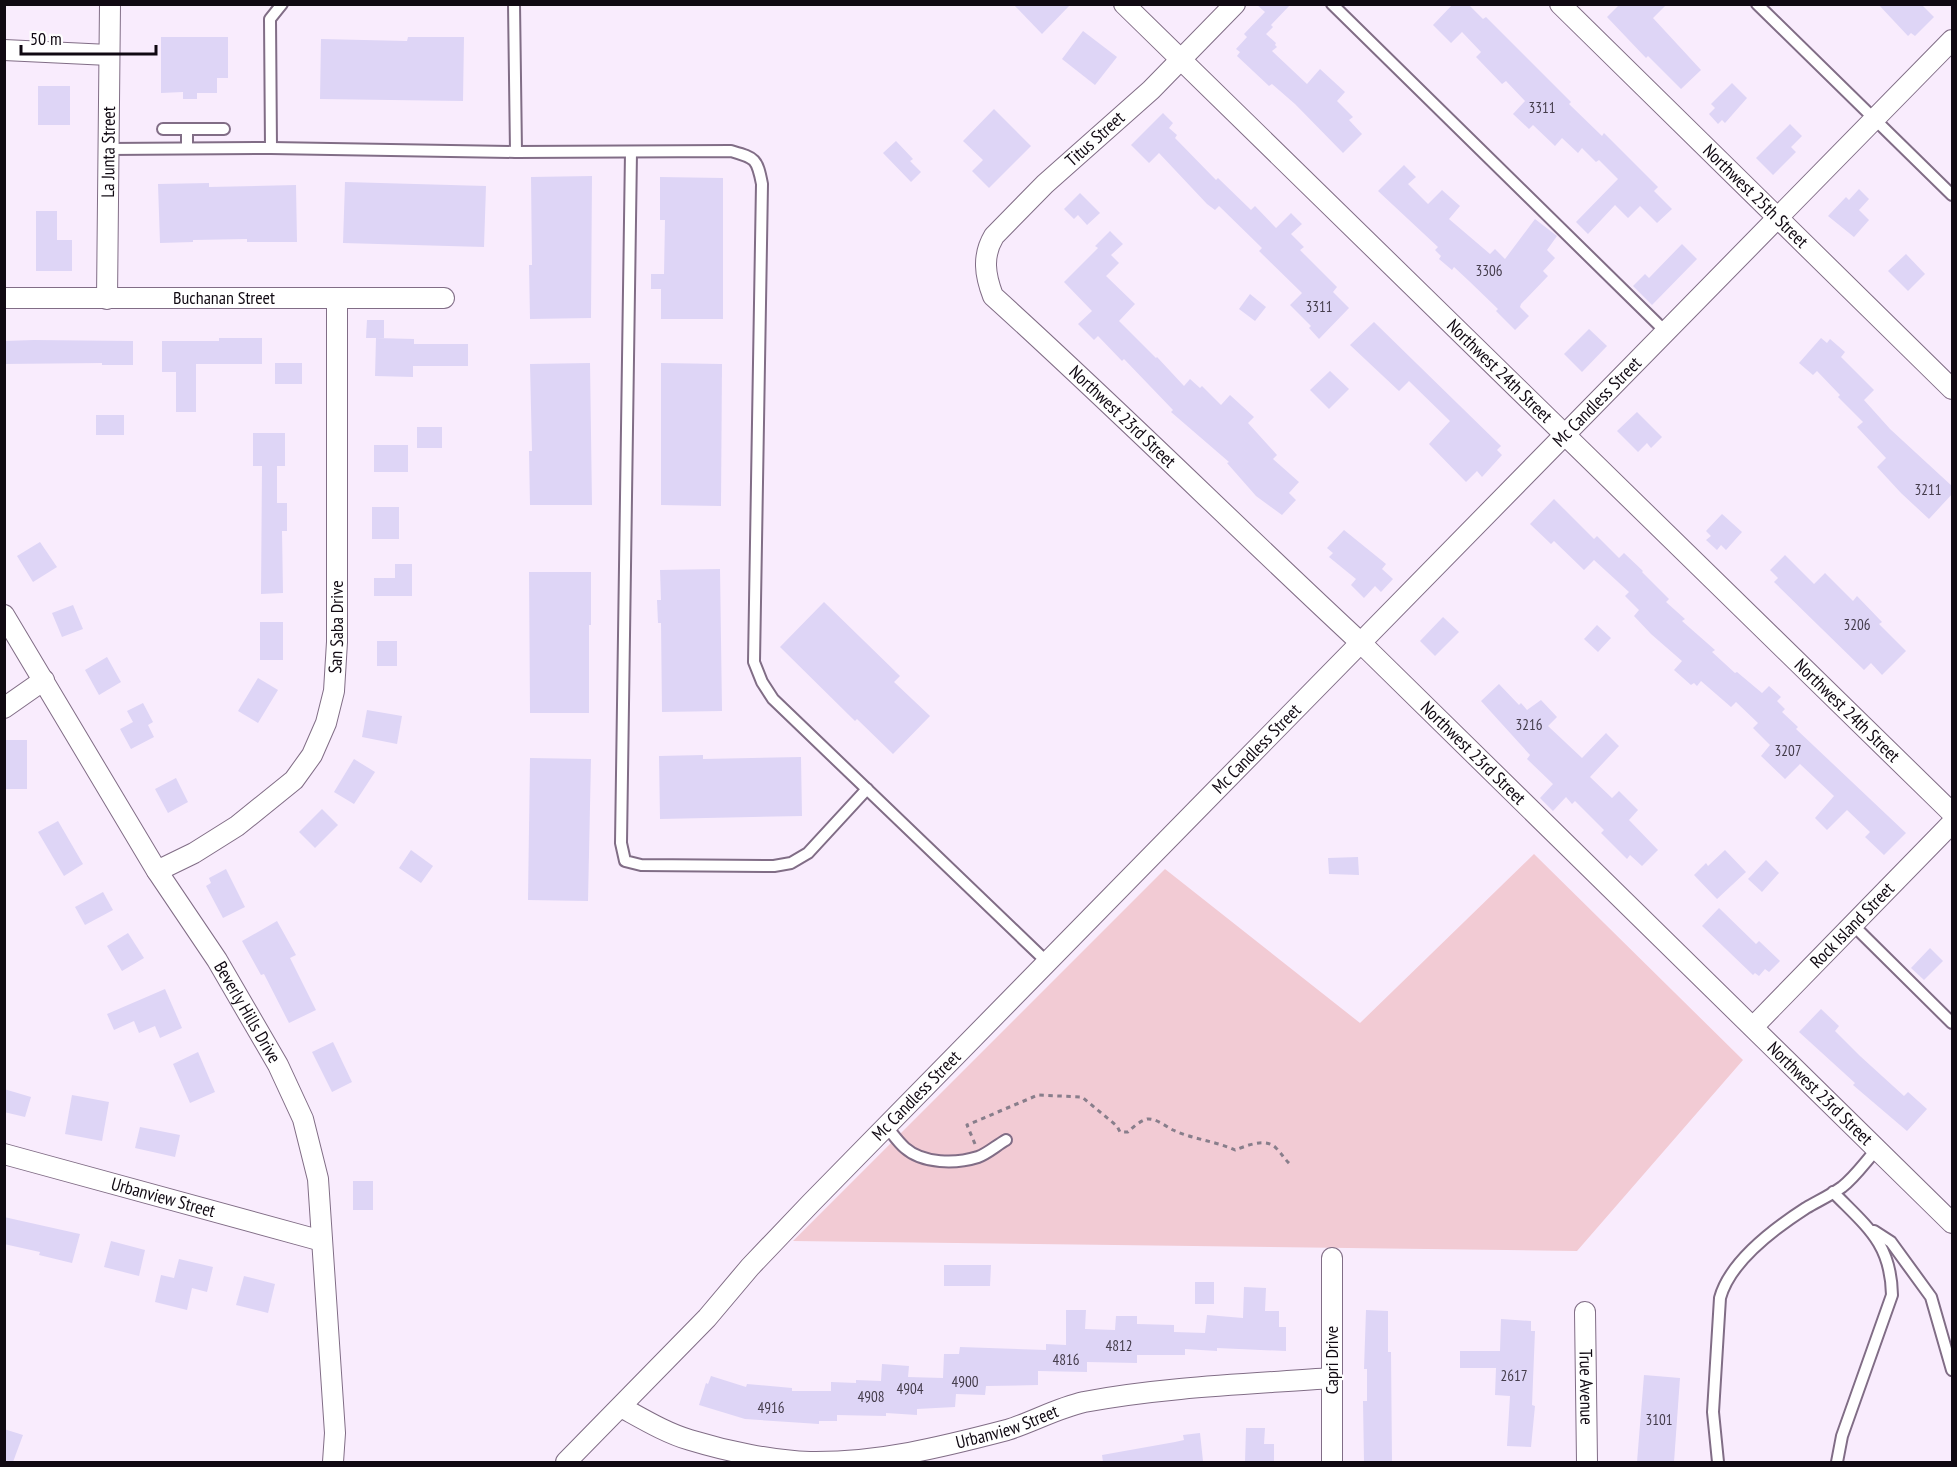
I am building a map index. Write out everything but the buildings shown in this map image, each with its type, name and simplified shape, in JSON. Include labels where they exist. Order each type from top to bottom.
[{"type":"street","name":"La Junta Street","points":[[107,298],[110,4]]},
{"type":"street","name":"Northwest 24th Street","points":[[1124,4],[1953,813]]},
{"type":"street","name":"Titus Street","points":[[990,288],[987,280],[986,260],[988,246],[994,236],[1045,184],[1151,90],[1235,4]]},
{"type":"street","name":"Northwest 25th Street","points":[[1560,4],[1953,389]]},
{"type":"street","name":"Mc Candless Street","points":[[566,1462],[707,1318],[780,1235],[886,1126],[1953,40]]},
{"type":"street","points":[[4,50],[109,55]]},
{"type":"street","name":"Northwest 23rd Street","points":[[990,288],[993,296],[1072,367],[1267,556],[1361,643],[1953,1223]]},
{"type":"street","name":"Buchanan Street","points":[[4,298],[444,298]]},
{"type":"street","name":"San Saba Drive","points":[[157,871],[194,853],[237,826],[294,780],[312,755],[326,723],[334,691],[337,642],[337,298]]},
{"type":"street","name":"Beverly Hills Drive","points":[[4,615],[157,871],[217,960],[278,1065],[303,1119],[318,1179],[335,1433],[333,1462]]},
{"type":"street","points":[[4,708],[44,680]]},
{"type":"street","name":"Rock Island Street","points":[[1753,1027],[1953,823]]},
{"type":"street","name":"Urbanview Street","points":[[4,1154],[322,1241]]},
{"type":"street","name":"Capri Drive","points":[[1332,1258],[1332,1462]]},
{"type":"street","name":"True Avenue","points":[[1584,1312],[1587,1462]]},
{"type":"street","name":"Urbanview Street","points":[[621,1407],[653,1425],[689,1440],[763,1457],[809,1462],[853,1461],[889,1457],[956,1443],[1016,1427],[1083,1402],[1183,1389],[1332,1378]]},
{"type":"lane","points":[[271,147],[270,19],[282,4]]},
{"type":"lane","points":[[514,4],[516,152]]},
{"type":"lane","points":[[1332,4],[1666,332]]},
{"type":"lane","points":[[1757,4],[1953,195]]},
{"type":"lane","points":[[163,129],[224,129]]},
{"type":"lane","points":[[187,129],[188,148]]},
{"type":"lane","points":[[108,149],[271,147],[516,152],[731,151],[751,157],[759,168],[762,184],[753,662],[773,699],[1047,962]]},
{"type":"lane","points":[[631,152],[621,843],[625,861],[641,865],[763,866],[791,862],[808,853],[867,789]]},
{"type":"lane","points":[[1853,925],[1953,1023]]},
{"type":"lane","points":[[886,1126],[904,1148],[926,1159],[952,1161],[980,1157],[1006,1140]]},
{"type":"lane","points":[[1718,1462],[1713,1412],[1720,1298],[1723,1287],[1761,1241],[1843,1186],[1877,1149]]},
{"type":"lane","points":[[1833,1192],[1882,1246],[1892,1273],[1892,1295],[1842,1436],[1837,1462]]},
{"type":"lane","points":[[1868,1228],[1891,1242],[1931,1297],[1953,1370]]},
{"type":"path","points":[[980,1157],[967,1125],[1038,1095],[1058,1095],[1082,1097],[1117,1126],[1120,1132],[1128,1132],[1148,1119],[1158,1121],[1177,1132],[1235,1150],[1260,1143],[1270,1143],[1292,1166]]},
{"type":"shaded area","points":[[1534,854],[1743,1060],[1577,1251],[793,1241],[1165,869],[1360,1023]]}]
